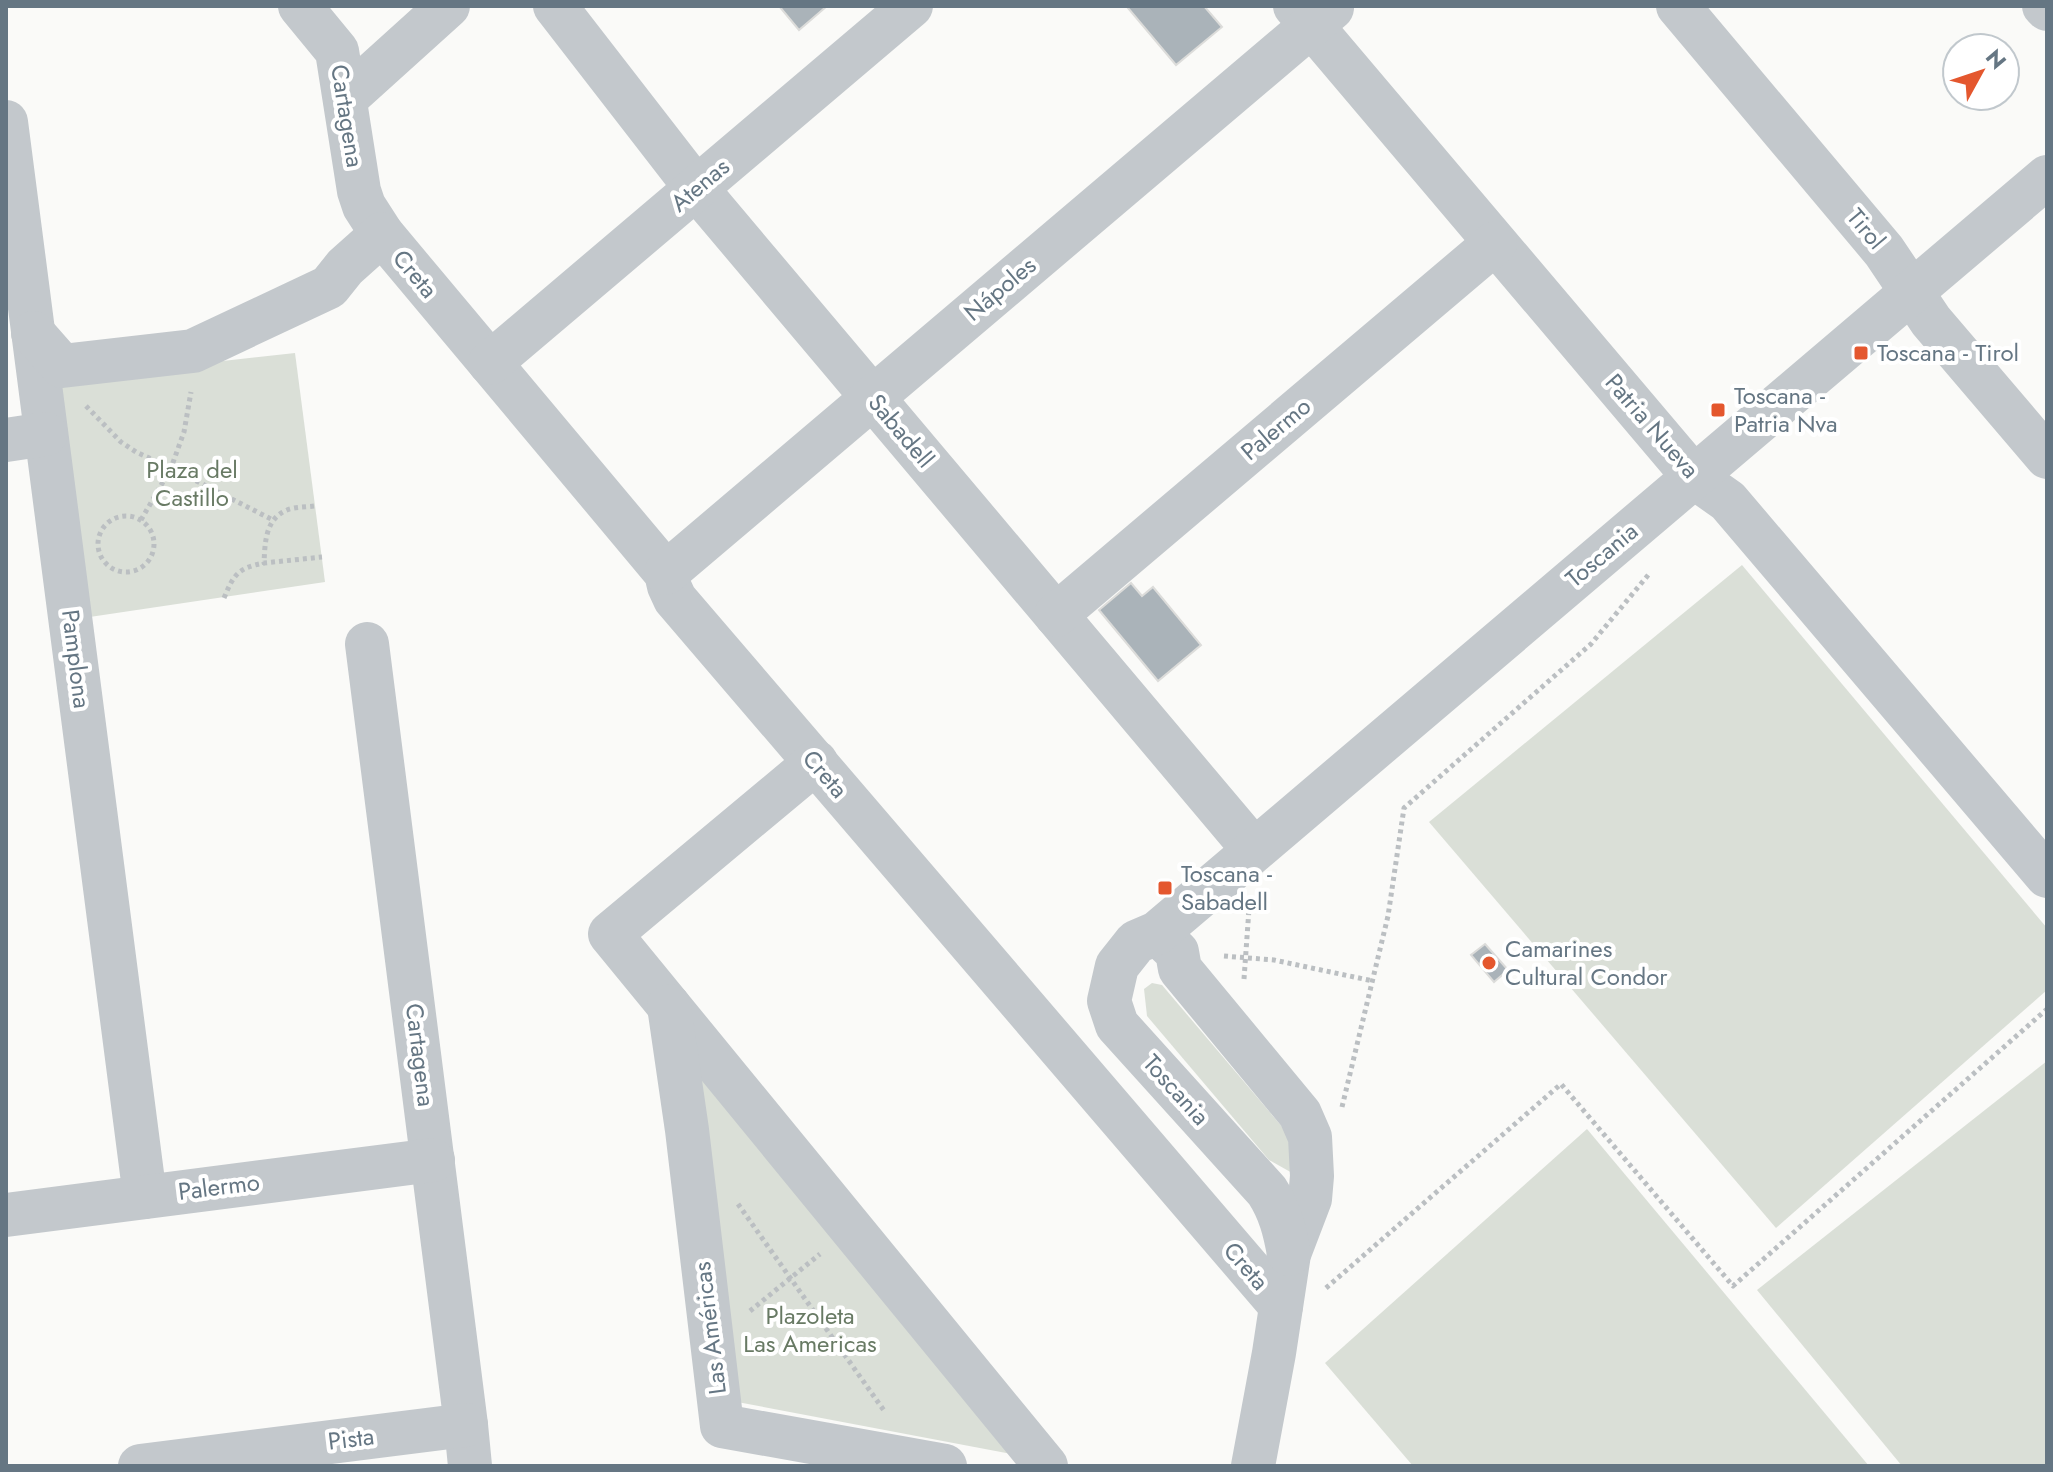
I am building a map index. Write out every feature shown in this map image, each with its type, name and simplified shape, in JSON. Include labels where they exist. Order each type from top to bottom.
[{"type":"street","name":"Cartagena","points":[[300,6],[337,51],[359,191],[364,206],[382,234]]},
{"type":"street","points":[[345,99],[448,6]]},
{"type":"street","name":"Sabadell","points":[[555,6],[696,188],[1254,850]]},
{"type":"street","name":"Atenas","points":[[490,363],[911,6]]},
{"type":"street","name":"Tirol","points":[[1678,6],[1884,251],[1931,321],[2047,457]]},
{"type":"street","name":"Patria Nueva","points":[[1314,12],[1495,243],[1694,477],[1728,501],[2047,876]]},
{"type":"street","name":"Nápoles","points":[[666,573],[872,398],[1314,12]]},
{"type":"street","name":"Pamplona","points":[[6,122],[33,333],[26,437],[145,1197]]},
{"type":"street","name":"Toscania","points":[[1253,1466],[1300,1300],[1285,1231],[1277,1205],[1267,1191],[1117,1025],[1109,1001],[1117,966],[1136,942],[1167,942],[1254,850],[2047,177]]},
{"type":"street","points":[[33,333],[62,366],[193,351],[329,287],[345,267],[382,234]]},
{"type":"street","name":"Creta","points":[[382,234],[666,573],[675,599],[816,762],[1300,1300]]},
{"type":"street","name":"Palermo","points":[[1056,615],[1495,243]]},
{"type":"street","name":"Cartagena","points":[[367,644],[468,1445]]},
{"type":"street","points":[[816,762],[610,934],[1046,1466]]},
{"type":"street","name":"Toscania","points":[[1167,942],[1180,969],[1300,1114],[1310,1137],[1310,1199],[1289,1254]]},
{"type":"street","name":"Las Américas","points":[[669,1006],[722,1426],[932,1464]]},
{"type":"street","name":"Palermo","points":[[6,1215],[433,1160]]},
{"type":"street","name":"Pista","points":[[140,1466],[468,1445]]},
{"type":"path","points":[[141,520],[171,468],[184,432],[191,393],[193,351]]},
{"type":"path","points":[[62,366],[80,398],[121,442],[273,520]]},
{"type":"path","points":[[264,563],[265,538],[273,520],[287,510],[314,506]]},
{"type":"path","points":[[127,515],[141,520],[150,528],[154,541],[152,553],[145,564],[134,571],[121,571],[109,566],[100,555],[97,541],[102,528],[113,518],[127,515]]},
{"type":"path","points":[[224,598],[234,576],[248,566],[322,557]]},
{"type":"path","points":[[1342,1108],[1388,916],[1404,808],[1591,644],[1650,572]]},
{"type":"path","points":[[1239,1040],[1254,850]]},
{"type":"path","points":[[1167,942],[1373,981]]},
{"type":"path","points":[[1300,1300],[1561,1084],[1733,1286],[2047,1009]]},
{"type":"path","points":[[732,1194],[932,1464]]},
{"type":"path","points":[[712,1342],[821,1252]]},
{"type":"green space","name":"Plaza del Castillo","points":[[295,353],[325,582],[83,618],[54,380]]},
{"type":"green space","points":[[1742,565],[2047,928],[2047,990],[1776,1228],[1429,822]]},
{"type":"green space","points":[[1152,983],[1162,985],[1301,1149],[1294,1174],[1269,1160],[1147,1016],[1144,989]]},
{"type":"green space","points":[[2047,1061],[2047,1466],[1902,1466],[1757,1290]]},
{"type":"green space","name":"Plazoleta Las Americas","points":[[697,1068],[1027,1457],[732,1401]]},
{"type":"green space","points":[[1587,1129],[1869,1466],[1413,1466],[1325,1363]]},
{"type":"building","points":[[779,6],[827,6],[799,30]]},
{"type":"building","points":[[1204,6],[1222,27],[1176,65],[1128,8]]},
{"type":"building","points":[[1131,583],[1142,596],[1153,587],[1201,645],[1158,681],[1099,610]]},
{"type":"building","name":"Camarines Cultural Condor","points":[[1485,944],[1508,970],[1494,982],[1471,955]]},
{"type":"place","name":"Toscana - Tirol","points":[[1861,353]]},
{"type":"place","name":"Toscana - Patria Nva","points":[[1718,410]]},
{"type":"place","name":"Toscana - Sabadell","points":[[1165,888]]},
{"type":"place","name":"Camarines Cultural Condor","points":[[1489,963]]}]
